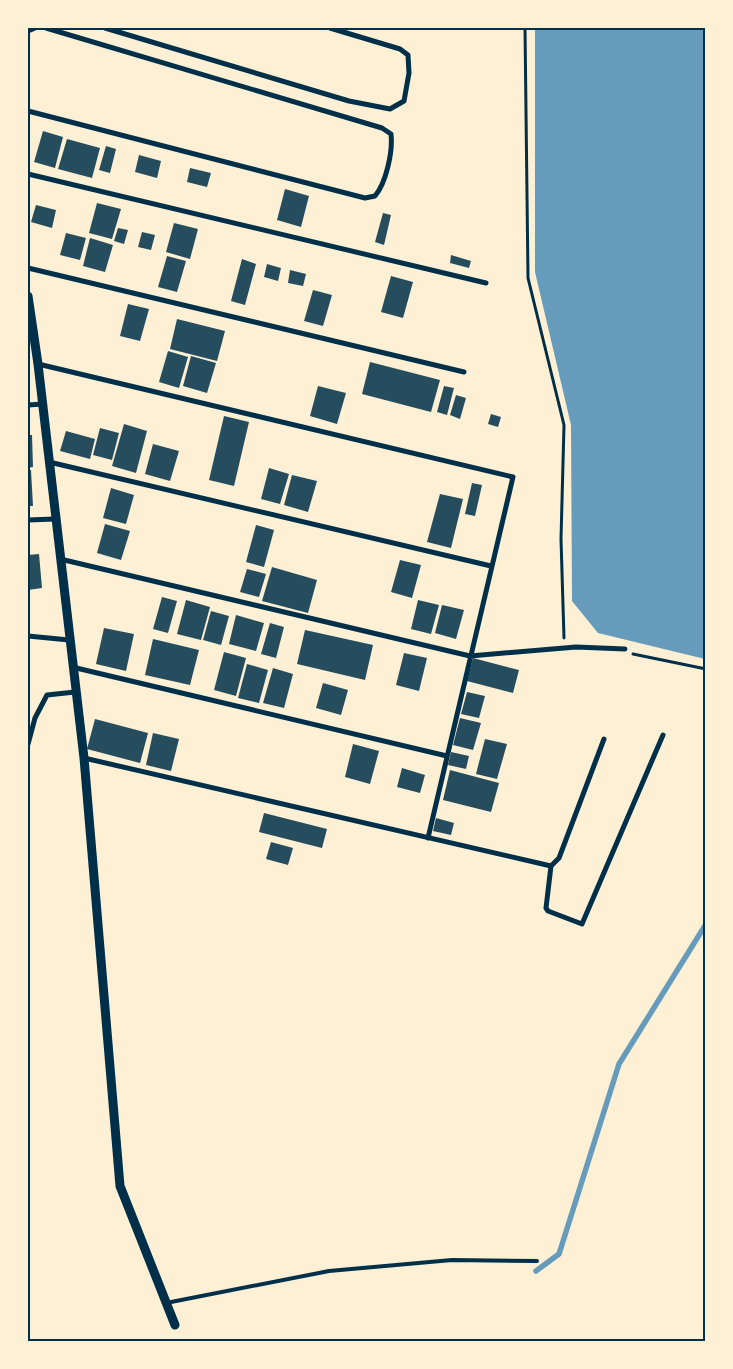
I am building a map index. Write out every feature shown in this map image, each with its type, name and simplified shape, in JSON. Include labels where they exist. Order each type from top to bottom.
[{"type":"street","points":[[28,31],[35,28]]},
{"type":"street","points":[[28,111],[366,198],[375,196],[381,189],[392,143],[391,134],[382,128],[46,28]]},
{"type":"street","points":[[105,28],[349,100],[390,110],[404,101],[409,73],[408,55],[400,49],[330,28]]},
{"type":"street","points":[[28,174],[486,284]]},
{"type":"street","points":[[28,268],[464,372]]},
{"type":"street","points":[[28,296],[43,404],[59,558],[84,758],[120,1186],[175,1325]]},
{"type":"street","points":[[38,364],[513,477],[428,838]]},
{"type":"street","points":[[28,405],[43,404]]},
{"type":"street","points":[[49,462],[491,566]]},
{"type":"street","points":[[28,520],[55,519]]},
{"type":"street","points":[[59,558],[470,656],[576,647],[625,649]]},
{"type":"street","points":[[28,636],[69,640]]},
{"type":"street","points":[[72,667],[446,756]]},
{"type":"street","points":[[28,744],[35,718],[47,696],[75,692]]},
{"type":"street","points":[[28,717],[35,718]]},
{"type":"street","points":[[604,739],[559,858],[551,866],[546,908],[582,924],[663,735]]},
{"type":"street","points":[[84,758],[551,866]]},
{"type":"lane","points":[[166,1303],[329,1271],[452,1260],[537,1261]]},
{"type":"path","points":[[525,28],[528,278],[564,425],[561,540],[564,639],[573,641]]},
{"type":"path","points":[[630,653],[706,669]]},
{"type":"water","points":[[535,28],[705,28],[705,659],[598,633],[572,601],[571,425],[535,272]]},
{"type":"building","points":[[43,131],[63,137],[55,168],[34,162]]},
{"type":"building","points":[[67,139],[100,148],[92,178],[58,169]]},
{"type":"building","points":[[106,146],[116,149],[110,173],[99,170]]},
{"type":"building","points":[[139,155],[161,161],[157,178],[135,172]]},
{"type":"building","points":[[190,168],[211,173],[207,187],[187,182]]},
{"type":"building","points":[[285,189],[309,196],[301,227],[277,220]]},
{"type":"building","points":[[97,203],[121,209],[112,239],[89,233]]},
{"type":"building","points":[[36,205],[56,210],[52,228],[31,222]]},
{"type":"building","points":[[383,213],[391,215],[384,245],[375,242]]},
{"type":"building","points":[[174,223],[198,229],[190,259],[166,252]]},
{"type":"building","points":[[118,228],[128,230],[124,244],[114,241]]},
{"type":"building","points":[[142,232],[155,235],[151,250],[138,247]]},
{"type":"building","points":[[66,233],[86,238],[80,260],[60,255]]},
{"type":"building","points":[[90,238],[113,245],[105,272],[83,266]]},
{"type":"building","points":[[451,255],[471,261],[469,268],[450,263]]},
{"type":"building","points":[[167,256],[186,261],[177,292],[158,287]]},
{"type":"building","points":[[242,259],[256,264],[245,305],[231,301]]},
{"type":"building","points":[[267,264],[281,268],[278,281],[264,277]]},
{"type":"building","points":[[290,270],[306,274],[303,286],[288,283]]},
{"type":"building","points":[[391,276],[413,282],[403,318],[381,312]]},
{"type":"building","points":[[313,290],[332,295],[323,326],[304,321]]},
{"type":"building","points":[[128,304],[149,309],[140,341],[120,336]]},
{"type":"building","points":[[177,319],[225,331],[217,361],[170,349]]},
{"type":"building","points":[[168,351],[188,357],[179,388],[159,382]]},
{"type":"building","points":[[191,356],[216,363],[207,393],[183,386]]},
{"type":"building","points":[[370,362],[440,380],[431,412],[362,394]]},
{"type":"building","points":[[318,386],[346,393],[337,424],[310,416]]},
{"type":"building","points":[[444,386],[454,388],[447,415],[437,412]]},
{"type":"building","points":[[456,395],[466,398],[460,419],[450,415]]},
{"type":"building","points":[[491,414],[501,417],[498,427],[488,424]]},
{"type":"building","points":[[224,416],[249,422],[234,486],[209,480]]},
{"type":"building","points":[[124,424],[147,431],[136,473],[112,466]]},
{"type":"building","points":[[100,428],[119,433],[112,460],[93,455]]},
{"type":"building","points":[[66,431],[95,439],[90,459],[60,451]]},
{"type":"building","points":[[28,435],[32,435],[33,467],[28,468]]},
{"type":"building","points":[[153,444],[179,451],[170,481],[145,474]]},
{"type":"building","points":[[269,468],[289,474],[280,504],[261,499]]},
{"type":"building","points":[[28,470],[31,470],[33,506],[28,506]]},
{"type":"building","points":[[292,475],[317,481],[308,512],[284,505]]},
{"type":"building","points":[[472,483],[482,485],[475,516],[465,514]]},
{"type":"building","points":[[111,488],[134,495],[126,524],[103,518]]},
{"type":"building","points":[[440,494],[463,499],[451,548],[427,542]]},
{"type":"building","points":[[105,524],[130,531],[121,560],[97,553]]},
{"type":"building","points":[[256,525],[274,530],[264,567],[246,562]]},
{"type":"building","points":[[39,554],[42,588],[28,590],[28,555]]},
{"type":"building","points":[[400,560],[421,565],[412,598],[391,592]]},
{"type":"building","points":[[272,567],[317,580],[308,613],[262,601]]},
{"type":"building","points":[[247,569],[266,574],[259,597],[240,592]]},
{"type":"building","points":[[162,597],[177,601],[168,633],[153,629]]},
{"type":"building","points":[[186,600],[210,607],[201,640],[177,634]]},
{"type":"building","points":[[418,600],[439,605],[431,634],[411,629]]},
{"type":"building","points":[[442,605],[464,610],[456,639],[435,633]]},
{"type":"building","points":[[211,611],[229,616],[221,645],[203,640]]},
{"type":"building","points":[[236,615],[264,623],[256,651],[229,644]]},
{"type":"building","points":[[270,623],[284,627],[276,658],[261,654]]},
{"type":"building","points":[[104,628],[134,634],[126,671],[96,664]]},
{"type":"building","points":[[305,630],[373,645],[365,680],[297,664]]},
{"type":"building","points":[[153,639],[199,650],[190,685],[145,675]]},
{"type":"building","points":[[224,652],[246,658],[236,696],[214,690]]},
{"type":"building","points":[[404,653],[427,658],[419,691],[396,685]]},
{"type":"building","points":[[473,658],[519,670],[513,693],[467,681]]},
{"type":"building","points":[[247,664],[268,670],[259,703],[238,698]]},
{"type":"building","points":[[273,668],[293,674],[284,708],[263,703]]},
{"type":"building","points":[[323,683],[348,690],[341,715],[316,708]]},
{"type":"building","points":[[467,692],[485,696],[479,718],[461,714]]},
{"type":"building","points":[[460,718],[481,723],[473,750],[453,745]]},
{"type":"building","points":[[95,719],[148,733],[140,763],[87,749]]},
{"type":"building","points":[[153,733],[179,739],[171,771],[146,765]]},
{"type":"building","points":[[485,739],[507,744],[497,779],[476,774]]},
{"type":"building","points":[[353,744],[379,751],[370,784],[345,777]]},
{"type":"building","points":[[451,752],[469,756],[466,769],[448,765]]},
{"type":"building","points":[[402,768],[425,775],[420,793],[397,787]]},
{"type":"building","points":[[450,770],[499,783],[491,812],[443,800]]},
{"type":"building","points":[[264,813],[327,829],[322,848],[259,832]]},
{"type":"building","points":[[436,818],[454,823],[451,835],[433,831]]},
{"type":"building","points":[[271,842],[293,848],[288,865],[266,859]]},
{"type":"waterway","points":[[536,1271],[559,1254],[619,1064],[706,924]]}]
